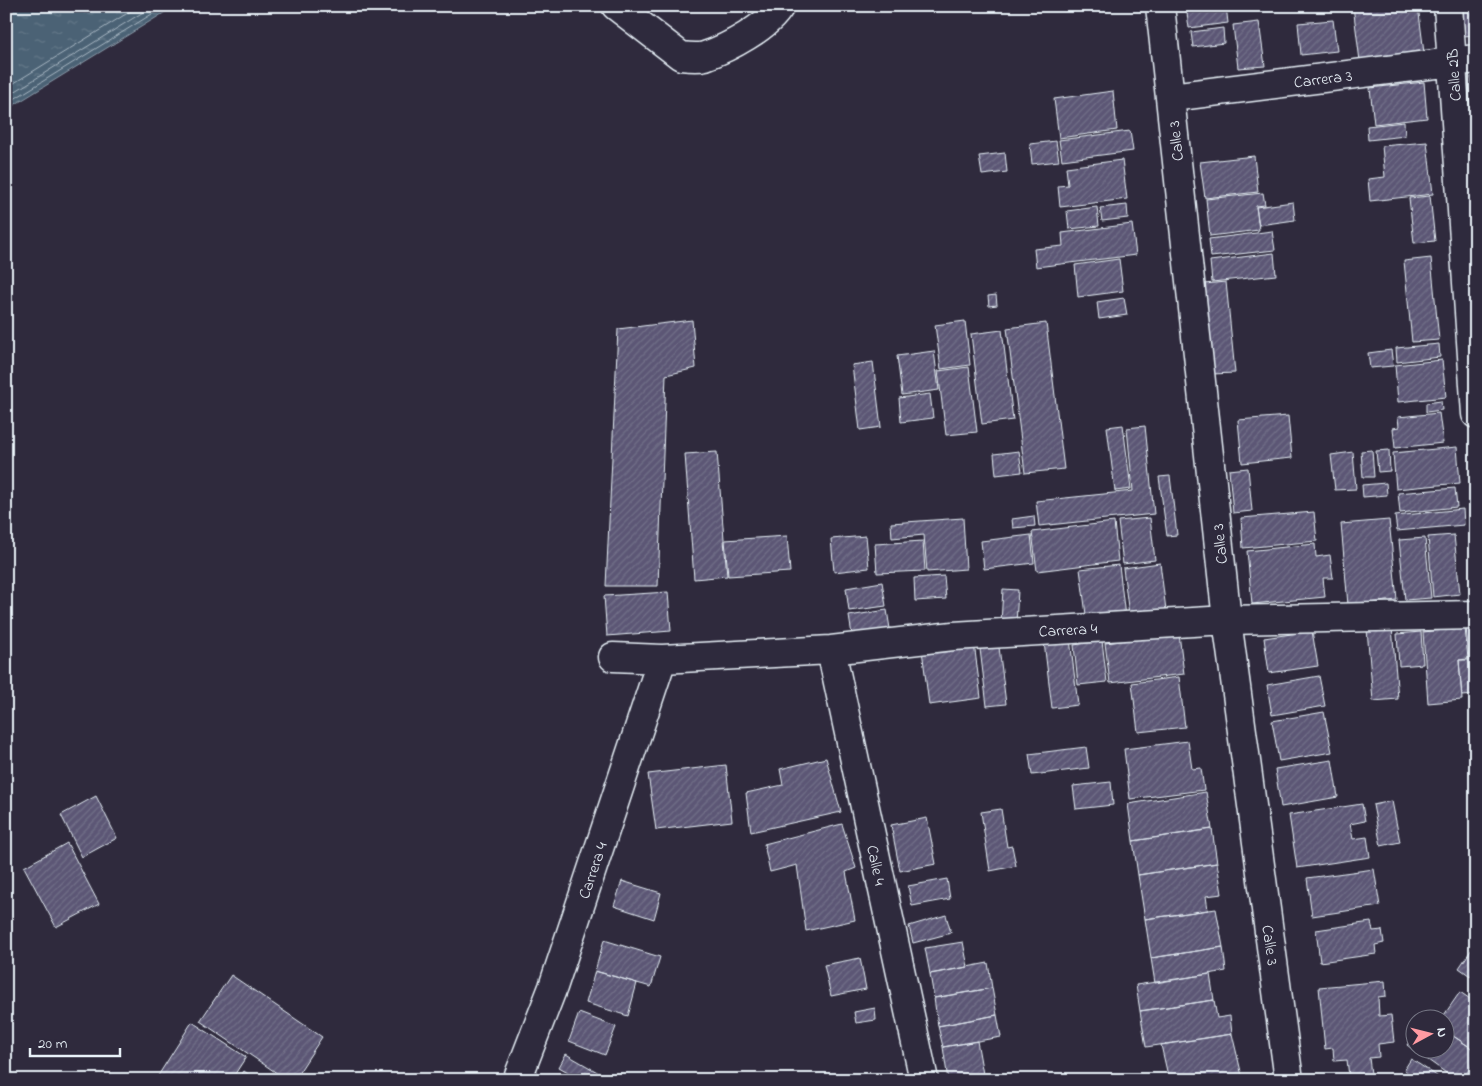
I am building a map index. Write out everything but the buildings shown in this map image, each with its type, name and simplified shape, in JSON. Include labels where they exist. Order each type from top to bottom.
[{"type":"street","points":[[616,6],[681,56],[693,57],[703,57],[757,30],[767,23],[780,6]]},
{"type":"street","name":"Calle 3","points":[[1160,6],[1227,620],[1289,1080]]},
{"type":"street","name":"Calle 2B","points":[[1448,6],[1464,60],[1476,414]]},
{"type":"street","name":"Carrera 3","points":[[1170,97],[1464,60]]},
{"type":"street","name":"Carrera 4","points":[[613,658],[662,659],[831,650],[953,636],[1227,620],[1476,615]]},
{"type":"street","name":"Calle 4","points":[[831,650],[924,1080]]},
{"type":"street","name":"Carrera 4","points":[[517,1080],[553,986],[662,659]]},
{"type":"water","points":[[6,6],[175,6],[6,110]]}]
